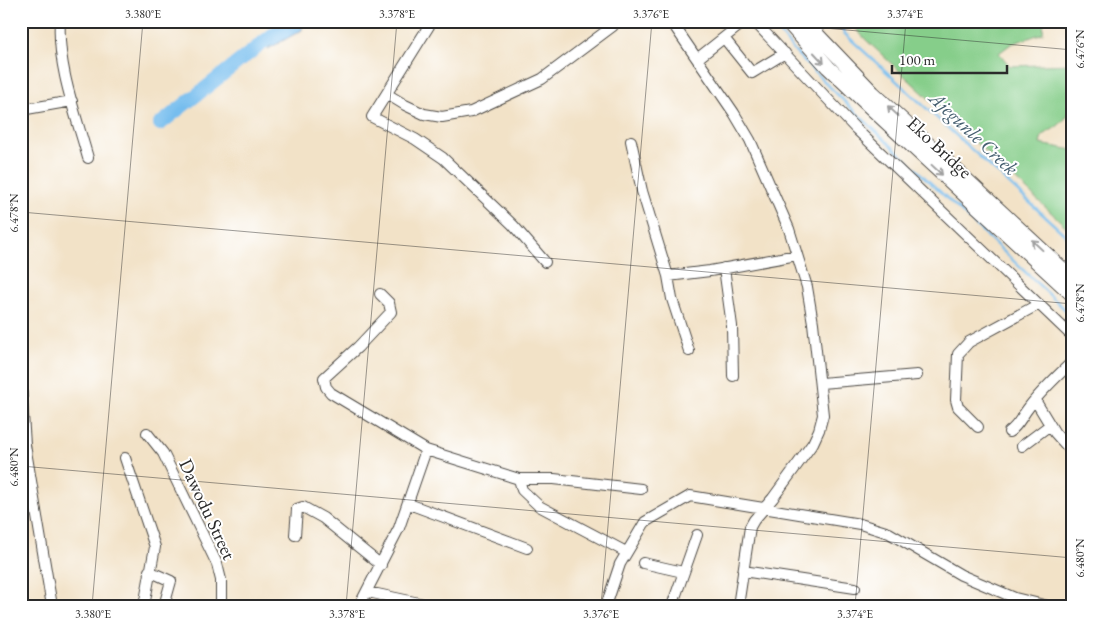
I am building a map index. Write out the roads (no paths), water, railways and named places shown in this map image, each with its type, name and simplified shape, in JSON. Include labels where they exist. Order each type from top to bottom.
[{"type":"highway","name":"Eko Bridge","points":[[787,21],[841,80],[1073,295]]},
{"type":"highway","name":"Eko Bridge","points":[[804,21],[873,92],[1073,279]]},
{"type":"street","points":[[60,21],[59,32],[72,101],[88,158]]},
{"type":"street","points":[[432,21],[372,117],[415,139],[443,158],[514,225],[545,262]]},
{"type":"street","points":[[672,21],[750,140],[782,212],[807,287],[821,383],[823,414],[813,443],[754,520],[748,534],[738,606]]},
{"type":"street","points":[[697,59],[745,21]]},
{"type":"street","points":[[754,21],[856,129],[1073,337]]},
{"type":"street","points":[[387,94],[405,105],[433,116],[442,117],[471,112],[542,78],[613,26]]},
{"type":"street","points":[[724,38],[752,74],[785,54]]},
{"type":"street","points":[[21,110],[72,101]]},
{"type":"street","points":[[631,141],[642,191],[668,276],[672,300],[689,351]]},
{"type":"street","points":[[668,276],[797,255]]},
{"type":"street","points":[[724,268],[732,326],[733,376]]},
{"type":"street","points":[[380,294],[389,303],[391,312],[323,380],[331,393],[426,450],[519,479],[554,479],[641,489]]},
{"type":"street","points":[[978,427],[958,406],[956,400],[958,354],[969,342],[1039,304]]},
{"type":"street","points":[[1009,432],[1019,424],[1048,383],[1073,361]]},
{"type":"street","points":[[821,383],[917,375]]},
{"type":"street","points":[[21,384],[24,445],[52,606]]},
{"type":"street","points":[[1035,400],[1050,425],[1073,453]]},
{"type":"street","points":[[1022,446],[1050,425]]},
{"type":"street","name":"Dawodu Street","points":[[147,434],[163,453],[217,564],[221,580],[221,606]]},
{"type":"street","points":[[359,606],[382,565],[409,504],[426,450]]},
{"type":"street","points":[[125,458],[155,547],[144,606]]},
{"type":"street","points":[[519,479],[522,490],[546,510],[626,552]]},
{"type":"street","points":[[606,606],[626,552],[645,522],[687,496],[832,519],[889,534],[961,575],[1016,598],[1048,606]]},
{"type":"street","points":[[409,504],[527,548]]},
{"type":"street","points":[[295,535],[297,509],[303,507],[309,509],[382,565]]},
{"type":"street","points":[[672,606],[697,535]]},
{"type":"street","points":[[643,563],[683,572]]},
{"type":"street","points":[[742,571],[855,588]]},
{"type":"street","points":[[150,572],[172,583],[164,606]]},
{"type":"street","points":[[368,592],[391,601],[433,606]]},
{"type":"water","points":[[279,21],[303,21],[302,30],[268,49],[275,38]]},
{"type":"waterway","points":[[160,124],[290,21]]},
{"type":"waterway","points":[[770,21],[795,52],[848,105],[1073,317]]},
{"type":"waterway","name":"Ajegunle Creek","points":[[837,21],[845,34],[1073,242]]}]
